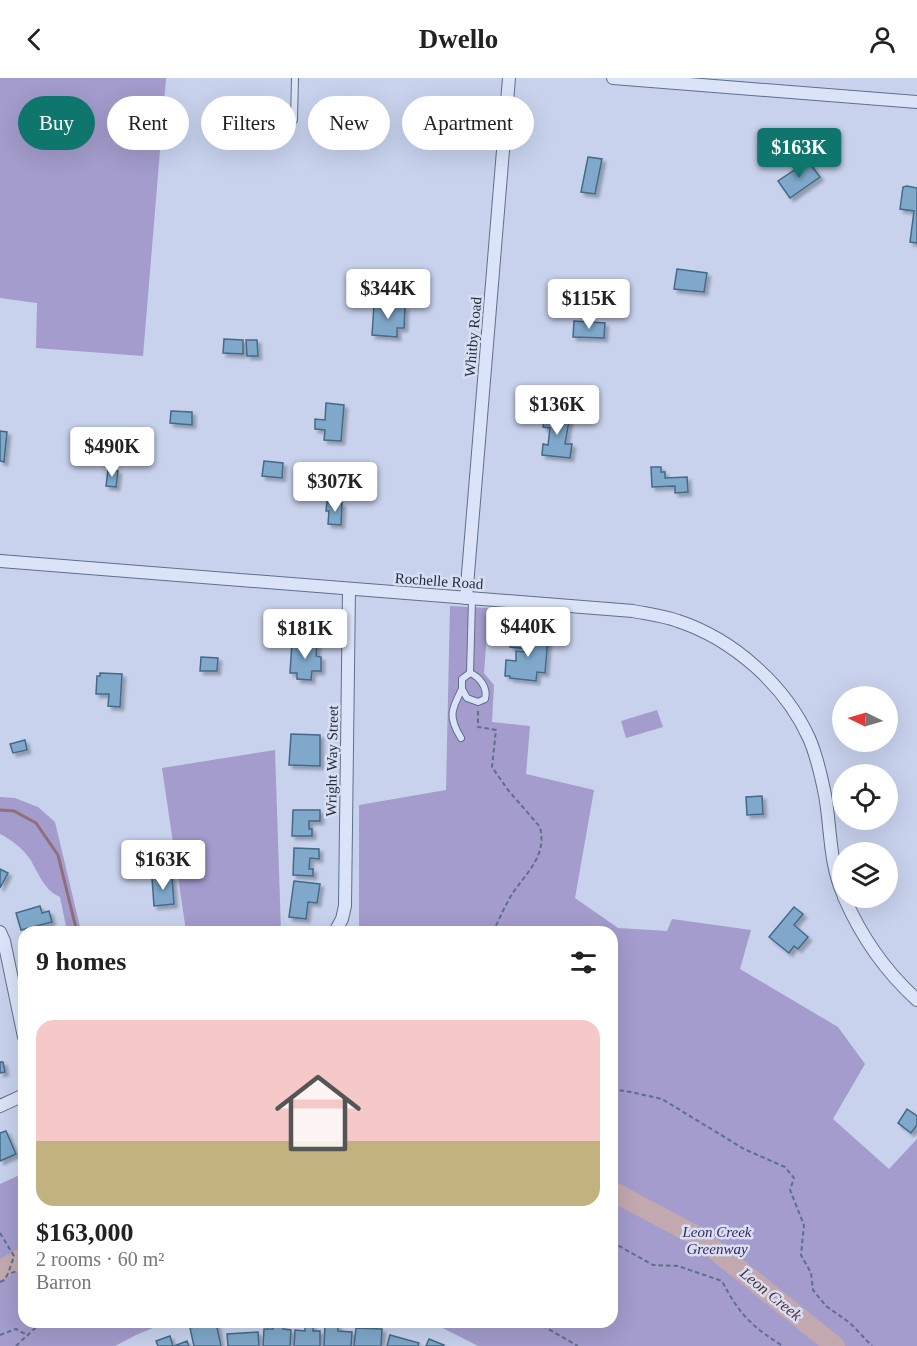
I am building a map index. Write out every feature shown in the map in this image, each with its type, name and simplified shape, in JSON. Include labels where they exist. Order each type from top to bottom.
[{"type":"street","name":"Whitby Road","points":[[469,599],[509,78]]},
{"type":"street","points":[[613,78],[917,102]]},
{"type":"street","name":"Rochelle Road","points":[[0,561],[633,611],[679,621],[702,631],[745,658],[780,692],[796,714],[808,736],[819,768],[832,854]]},
{"type":"street","name":"Wright Way Street","points":[[338,926],[345,906],[349,589]]},
{"type":"street","name":"Rochelle Road","points":[[850,908],[860,929],[888,970],[917,1000]]},
{"type":"street","points":[[0,932],[4,941],[18,1009]]},
{"type":"street","points":[[0,1106],[18,1098]]},
{"type":"lane","points":[[295,78],[295,96]]},
{"type":"lane","points":[[469,599],[470,673]]},
{"type":"lane","points":[[470,673],[476,676],[486,694],[485,699],[478,702],[466,699],[462,689],[462,679],[470,673]]},
{"type":"lane","points":[[461,738],[452,717],[452,707],[462,689]]},
{"type":"path","points":[[478,702],[478,726],[496,730],[492,767],[508,790],[540,827],[542,835],[541,852],[507,902],[496,926]]},
{"type":"path","points":[[618,1090],[662,1099],[744,1149],[785,1167],[794,1178],[790,1190],[804,1225],[801,1255],[811,1273],[813,1290],[826,1306],[850,1323],[872,1346]]},
{"type":"path","points":[[0,1233],[14,1256],[8,1274],[0,1282]]},
{"type":"path","points":[[618,1245],[653,1265],[678,1266],[722,1281],[734,1304],[756,1330],[783,1346]]},
{"type":"path","points":[[8,1274],[18,1271]]},
{"type":"path","points":[[16,1346],[38,1328]]},
{"type":"path","points":[[546,1328],[578,1346]]},
{"type":"path","points":[[0,1335],[16,1329],[27,1335]]},
{"type":"green space","points":[[0,78],[166,78],[165,96],[107,96],[107,150],[160,150],[143,356],[36,348],[37,303],[0,298]]},
{"type":"green space","points":[[450,606],[489,608],[484,673],[494,685],[492,722],[530,726],[526,774],[594,790],[575,898],[615,926],[359,926],[359,805],[446,790]]},
{"type":"green space","points":[[657,710],[663,727],[626,738],[621,721]]},
{"type":"green space","points":[[275,750],[281,926],[185,926],[162,768]]},
{"type":"green space","points":[[0,797],[15,798],[38,807],[55,822],[80,926],[66,926],[60,897],[46,886],[24,851],[0,834]]},
{"type":"green space","name":"Leon Creek Greenway","points":[[672,919],[751,930],[740,969],[838,1027],[865,1064],[833,1119],[889,1169],[917,1139],[917,1346],[478,1346],[443,1328],[618,1328],[618,928],[667,931]]},
{"type":"green space","points":[[18,1176],[18,1328],[153,1328],[115,1346],[0,1346],[0,1184]]},
{"type":"building","points":[[588,157],[602,159],[595,194],[581,192]]},
{"type":"building","points":[[808,161],[820,177],[790,198],[778,181]]},
{"type":"building","points":[[903,187],[917,188],[917,243],[910,242],[914,211],[900,209]]},
{"type":"building","points":[[677,269],[707,273],[704,292],[674,289]]},
{"type":"building","points":[[374,305],[405,307],[404,328],[397,328],[397,337],[372,335]]},
{"type":"building","points":[[574,321],[605,323],[604,338],[573,337]]},
{"type":"building","points":[[224,339],[243,340],[243,354],[223,353]]},
{"type":"building","points":[[246,340],[257,340],[258,356],[247,356]]},
{"type":"building","points":[[326,403],[344,405],[341,441],[324,440],[325,430],[315,429],[315,419],[325,420]]},
{"type":"building","points":[[171,411],[192,412],[192,425],[170,423]]},
{"type":"building","points":[[545,413],[570,415],[565,444],[572,444],[570,458],[542,455],[543,444],[548,445],[550,428],[543,427]]},
{"type":"building","points":[[0,431],[7,432],[4,462],[0,461]]},
{"type":"building","points":[[264,461],[283,463],[282,478],[262,476]]},
{"type":"building","points":[[651,467],[661,467],[661,472],[665,472],[665,478],[687,477],[688,492],[675,493],[675,486],[652,487]]},
{"type":"building","points":[[108,470],[118,471],[116,487],[106,486]]},
{"type":"building","points":[[327,502],[342,503],[341,525],[328,524]]},
{"type":"building","points":[[285,612],[304,613],[304,622],[312,622],[312,630],[319,631],[319,640],[284,639]]},
{"type":"building","points":[[512,634],[548,638],[545,673],[537,672],[536,681],[505,676],[506,660],[516,661],[516,651],[526,652],[527,649],[510,647]]},
{"type":"building","points":[[292,642],[317,643],[316,656],[321,657],[321,671],[312,671],[311,680],[297,679],[297,673],[290,673]]},
{"type":"building","points":[[201,657],[218,658],[217,671],[200,671]]},
{"type":"building","points":[[100,673],[122,674],[120,707],[108,706],[109,694],[96,694],[97,676],[100,676]]},
{"type":"building","points":[[291,734],[320,735],[320,766],[289,765]]},
{"type":"building","points":[[25,740],[27,750],[13,753],[10,744]]},
{"type":"building","points":[[762,796],[763,814],[747,815],[746,797]]},
{"type":"building","points":[[293,810],[320,810],[320,821],[309,821],[312,836],[292,836]]},
{"type":"building","points":[[294,848],[319,849],[319,859],[310,858],[309,869],[313,869],[313,876],[293,875]]},
{"type":"building","points":[[0,869],[8,873],[0,888]]},
{"type":"building","points":[[172,876],[174,904],[154,906],[152,878]]},
{"type":"building","points":[[294,881],[320,884],[317,903],[308,902],[306,919],[289,917]]},
{"type":"building","points":[[40,906],[42,913],[49,911],[52,922],[36,926],[20,926],[16,913]]},
{"type":"building","points":[[794,907],[803,914],[794,925],[808,937],[798,949],[794,946],[789,953],[769,937]]},
{"type":"building","points":[[0,1062],[3,1062],[5,1072],[0,1073]]},
{"type":"building","points":[[907,1109],[917,1116],[917,1125],[911,1133],[898,1123]]},
{"type":"building","points":[[6,1131],[16,1154],[0,1161],[0,1133]]},
{"type":"building","points":[[190,1328],[217,1328],[221,1346],[194,1346]]},
{"type":"building","points":[[305,1328],[313,1328],[313,1331],[320,1331],[320,1346],[294,1346],[295,1330],[305,1331]]},
{"type":"building","points":[[325,1328],[338,1328],[338,1331],[352,1332],[351,1346],[324,1346]]},
{"type":"building","points":[[356,1328],[382,1329],[381,1346],[354,1346]]},
{"type":"building","points":[[264,1329],[291,1330],[290,1346],[263,1346]]},
{"type":"building","points":[[258,1332],[259,1346],[228,1346],[227,1334]]},
{"type":"building","points":[[390,1335],[419,1343],[418,1346],[387,1346]]},
{"type":"building","points":[[170,1336],[173,1346],[158,1346],[156,1341]]},
{"type":"building","points":[[429,1339],[444,1345],[426,1346]]},
{"type":"building","points":[[187,1341],[189,1346],[174,1346]]},
{"type":"waterway","points":[[0,810],[14,811],[36,823],[58,855],[76,926]]},
{"type":"waterway","name":"Leon Creek","points":[[618,1194],[700,1238],[835,1346]]},
{"type":"waterway","name":"Leon Creek","points":[[0,1270],[18,1260]]}]
